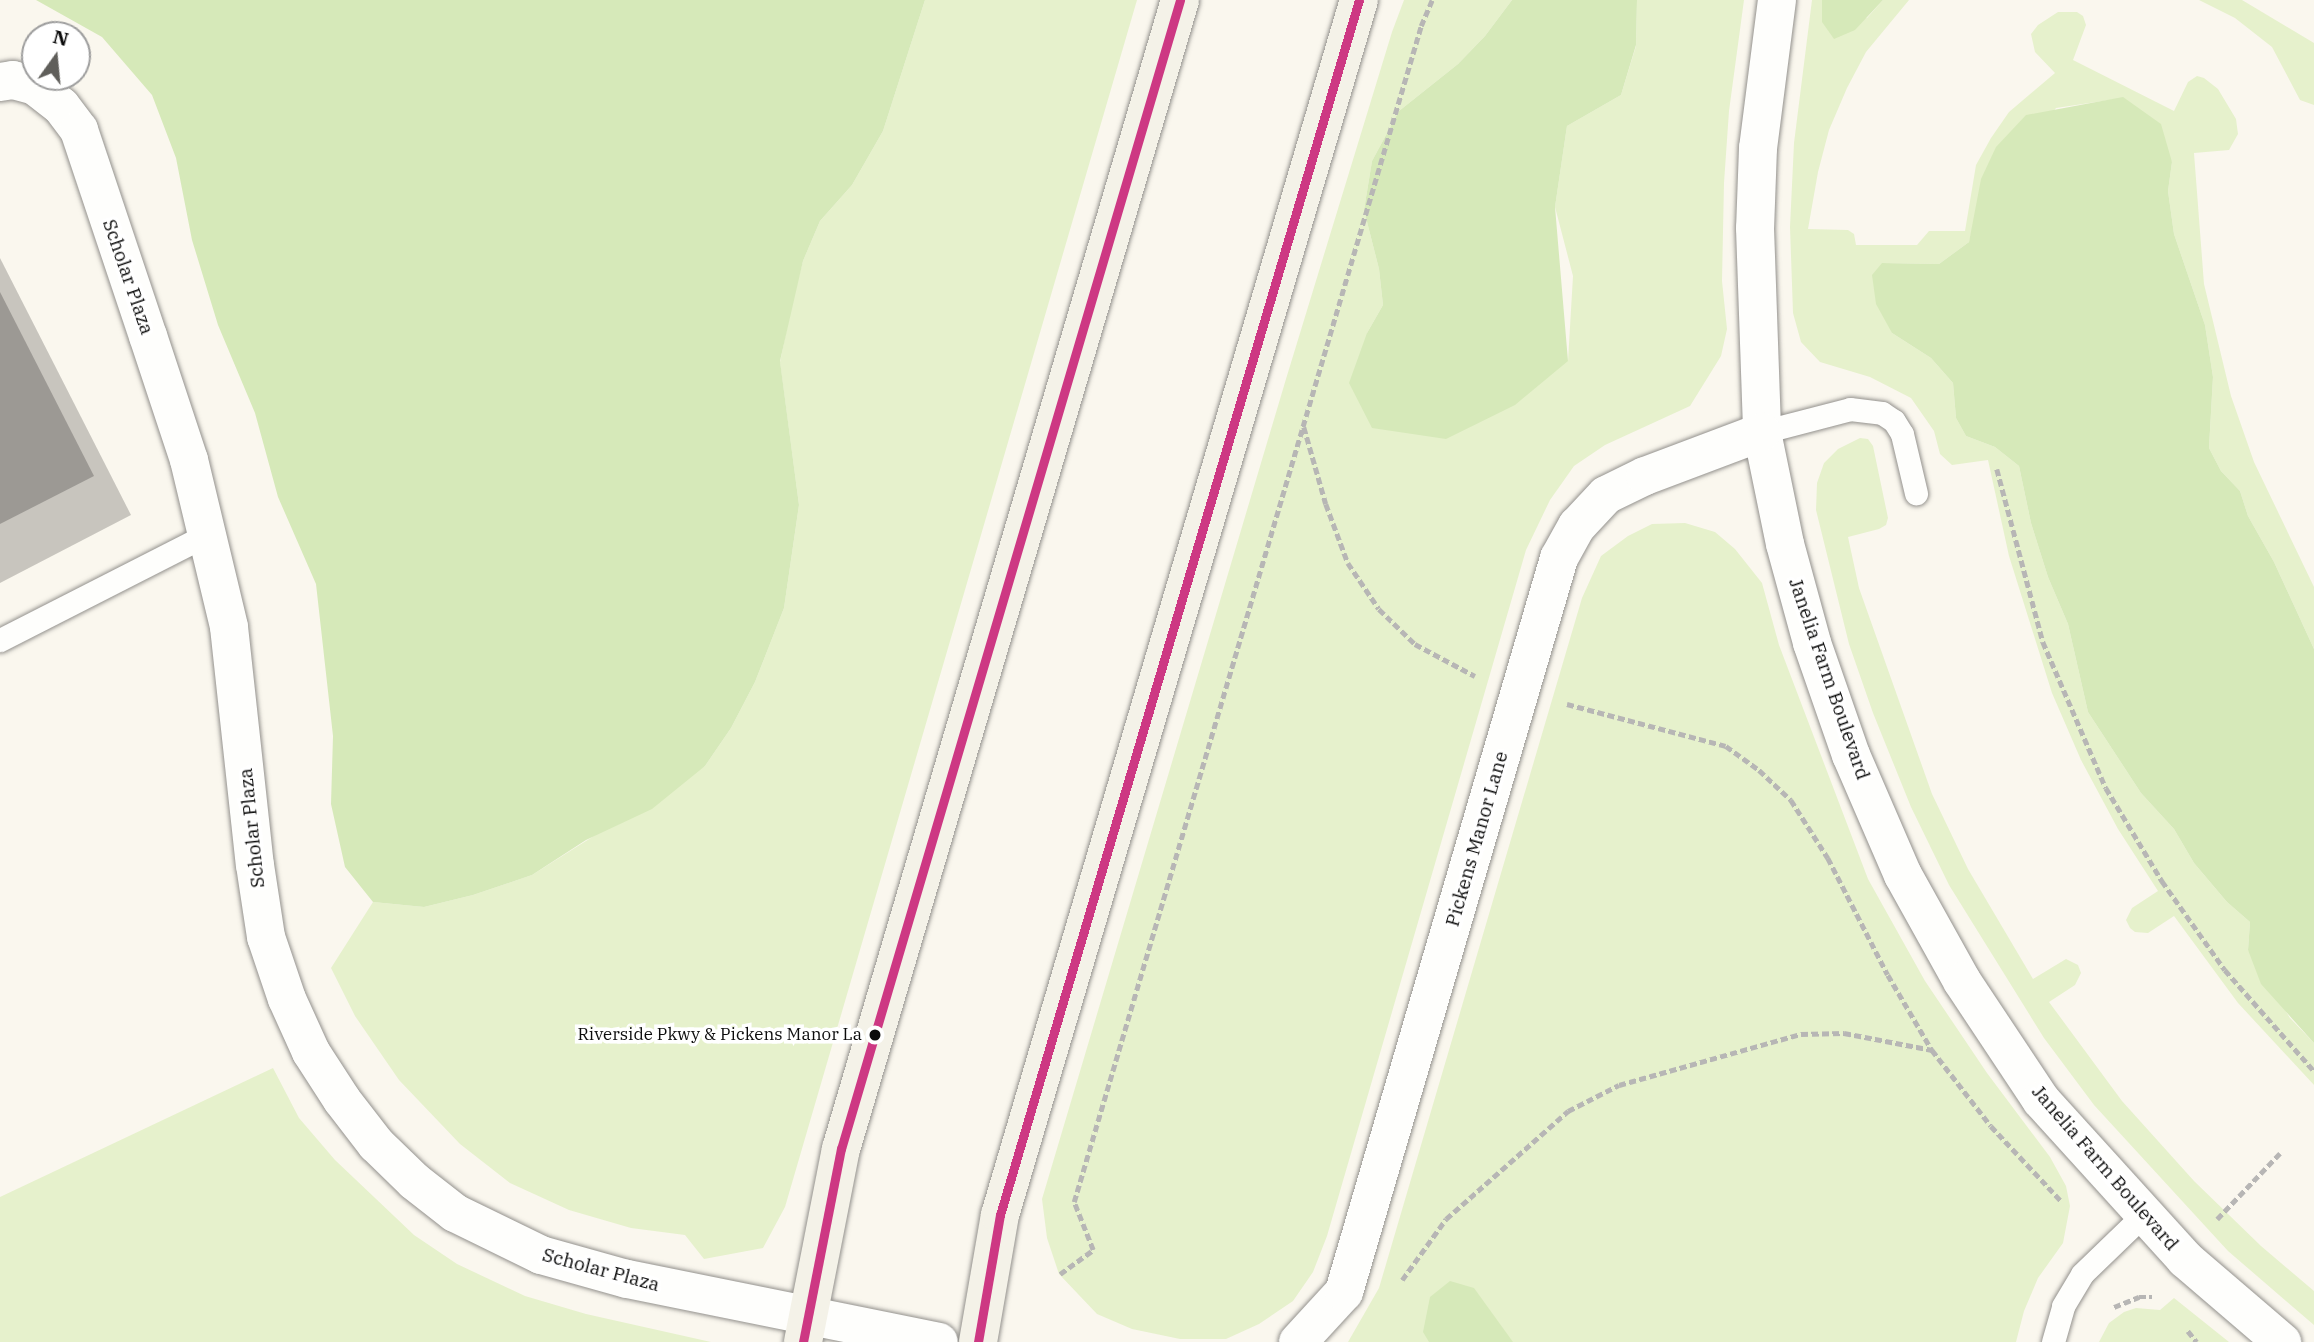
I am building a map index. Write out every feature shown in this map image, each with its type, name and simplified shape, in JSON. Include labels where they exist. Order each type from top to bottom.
[{"type":"main road","points":[[805,1329],[841,1149],[1180,0]]},
{"type":"main road","points":[[978,1342],[1000,1215],[1359,0]]},
{"type":"street","name":"Janelia Farm Boulevard","points":[[1777,0],[1758,148],[1755,228],[1762,432],[1785,544],[1812,643],[1851,755],[1903,875],[1962,981],[2041,1100],[2185,1259],[2282,1342]]},
{"type":"street","name":"Scholar Plaza","points":[[0,82],[13,80],[35,86],[61,106],[79,130],[189,460],[229,627],[255,865],[266,937],[287,999],[311,1052],[376,1144],[414,1181],[455,1213],[490,1233],[541,1255],[805,1329]]},
{"type":"street","name":"Pickens Manor Lane","points":[[1298,1342],[1344,1292],[1559,558],[1577,526],[1606,495],[1645,476],[1762,432]]},
{"type":"street","points":[[805,1329],[939,1342]]},
{"type":"lane","points":[[1762,432],[1850,409],[1882,412],[1894,421],[1902,434],[1916,493]]},
{"type":"lane","points":[[0,640],[208,534]]},
{"type":"lane","points":[[2053,1342],[2063,1306],[2082,1275],[2143,1215]]},
{"type":"path","points":[[1060,1273],[1093,1250],[1074,1202],[1421,26],[1432,0]]},
{"type":"path","points":[[1303,426],[1325,504],[1348,563],[1379,609],[1426,650],[1469,674],[1521,691],[1726,746],[1759,770],[1791,800],[1828,858],[1888,975],[1932,1050],[1991,1126],[2157,1297],[2139,1297],[2119,1303],[2108,1312]]},
{"type":"path","points":[[1997,469],[2043,642],[2106,788],[2162,881],[2225,970],[2314,1071]]},
{"type":"path","points":[[1396,1291],[1446,1219],[1568,1111],[1619,1085],[1801,1034],[1844,1033],[1932,1050]]},
{"type":"path","points":[[2182,1323],[2197,1342]]},
{"type":"green space","points":[[36,0],[925,0],[883,131],[852,185],[820,221],[803,261],[780,361],[799,505],[784,608],[755,682],[731,728],[705,766],[652,809],[586,840],[532,875],[473,895],[424,907],[373,902],[345,867],[331,804],[333,736],[316,584],[278,497],[255,413],[218,325],[192,240],[176,158],[152,95],[102,37],[91,31],[91,21],[73,21]]},
{"type":"green space","points":[[925,0],[1137,0],[785,1207],[763,1248],[704,1259],[685,1235],[631,1228],[569,1210],[510,1183],[460,1144],[399,1080],[355,1016],[331,968],[373,902],[424,907],[473,895],[532,875],[705,766],[731,728],[755,682],[784,608],[799,505],[780,362],[803,261],[820,221],[852,185],[883,131]]},
{"type":"green space","points":[[1404,0],[1512,0],[1485,36],[1458,64],[1399,111],[1372,161],[1364,210],[1379,269],[1383,305],[1367,333],[1568,361],[1573,276],[1555,207],[1567,126],[1621,95],[1636,46],[1637,0],[1744,0],[1729,111],[1724,183],[1722,281],[1727,329],[1721,356],[1690,406],[1605,445],[1574,466],[1550,500],[1526,550],[1327,1236],[1313,1272],[1293,1301],[1259,1324],[1226,1339],[1180,1339],[1132,1329],[1097,1314],[1059,1274],[1047,1238],[1042,1199],[1286,379]]},
{"type":"green space","points":[[1512,0],[1637,0],[1636,45],[1621,95],[1567,126],[1555,207],[1568,361],[1515,405],[1446,439],[1372,428],[1349,383],[1367,333],[1383,305],[1379,269],[1364,210],[1372,161],[1399,111],[1458,64],[1485,36]]},
{"type":"green space","points":[[1812,0],[1822,0],[1822,22],[1867,18],[1883,0],[1909,0],[1866,52],[1829,130],[1818,172],[1808,229],[1848,230],[1854,234],[1856,245],[1917,245],[1929,231],[1965,231],[1976,165],[1991,138],[2009,112],[2055,73],[2035,52],[2031,34],[2038,25],[2058,12],[2077,12],[2083,16],[2086,25],[2073,60],[2174,111],[2188,82],[2197,76],[2204,78],[2218,89],[2236,119],[2238,134],[2229,150],[2194,153],[2204,284],[2231,396],[2254,462],[2314,587],[2314,649],[2274,562],[2248,516],[2240,491],[2221,471],[2209,448],[2213,377],[2205,325],[2174,234],[2168,191],[2172,162],[2123,98],[2056,108],[1976,215],[1969,242],[1939,264],[1882,263],[1892,333],[1931,358],[1953,383],[1956,418],[1966,436],[1995,447],[2019,466],[2031,523],[2048,577],[2068,624],[2088,712],[2141,793],[2174,829],[2194,863],[2227,902],[2250,922],[2248,950],[2290,1018],[2314,1043],[2314,1085],[2238,1003],[2174,916],[2148,933],[2135,932],[2130,928],[2126,920],[2132,908],[2158,891],[2118,829],[2081,760],[2052,693],[2009,556],[1988,460],[1952,465],[1940,454],[1934,431],[1911,398],[1870,377],[1820,362],[1801,342],[1793,313],[1790,227],[1794,143]]},
{"type":"green space","points":[[1822,0],[1883,0],[1855,30],[1834,39],[1822,22]]},
{"type":"green space","points":[[2199,0],[2242,0],[2314,43],[2314,105],[2300,100],[2272,47],[2235,18]]},
{"type":"green space","points":[[2123,97],[2161,124],[2172,162],[2168,191],[2174,234],[2205,325],[2213,377],[2209,448],[2221,471],[2240,491],[2248,516],[2274,562],[2314,649],[2314,1043],[2261,984],[2248,950],[2250,922],[2227,902],[2194,863],[2174,829],[2141,793],[2088,712],[2068,624],[2048,577],[2031,523],[2019,466],[1995,447],[1966,436],[1956,418],[1953,383],[1931,358],[1892,333],[1876,304],[1872,275],[1882,263],[1939,264],[1969,242],[1981,179],[1996,147],[2026,115]]},
{"type":"green space","points":[[1860,438],[1868,439],[1873,446],[1888,518],[1886,525],[1879,529],[1848,537],[1859,588],[1932,794],[1968,869],[2033,979],[2066,959],[2078,965],[2081,973],[2075,985],[2049,1002],[2122,1101],[2194,1181],[2261,1246],[2314,1291],[2314,1325],[2228,1251],[2094,1105],[2044,1038],[1949,885],[1911,807],[1873,713],[1849,644],[1816,510],[1817,483],[1824,463],[1838,449]]},
{"type":"green space","points":[[1685,523],[1715,532],[1735,549],[1762,583],[1779,645],[1868,879],[1925,981],[1987,1073],[2050,1157],[2066,1186],[2070,1206],[2063,1243],[2038,1278],[2024,1311],[2016,1342],[1348,1342],[1379,1288],[1582,598],[1601,556],[1628,536],[1652,524]]},
{"type":"green space","points":[[273,1068],[299,1118],[335,1160],[414,1235],[457,1264],[525,1296],[586,1314],[711,1342],[0,1342],[0,1197]]},
{"type":"green space","points":[[1450,1281],[1474,1288],[1513,1342],[1429,1342],[1423,1332],[1430,1297]]},
{"type":"green space","points":[[2174,1298],[2229,1342],[2099,1342],[2109,1323],[2124,1312],[2136,1308],[2160,1310]]},
{"type":"building","points":[[0,292],[94,476],[0,524]]},
{"type":"transit line","points":[[803,1342],[841,1149],[1180,0]]},
{"type":"transit line","points":[[978,1342],[1000,1215],[1359,0]]},
{"type":"place","name":"Riverside Pkwy & Pickens Manor La","points":[[875,1035]]}]
